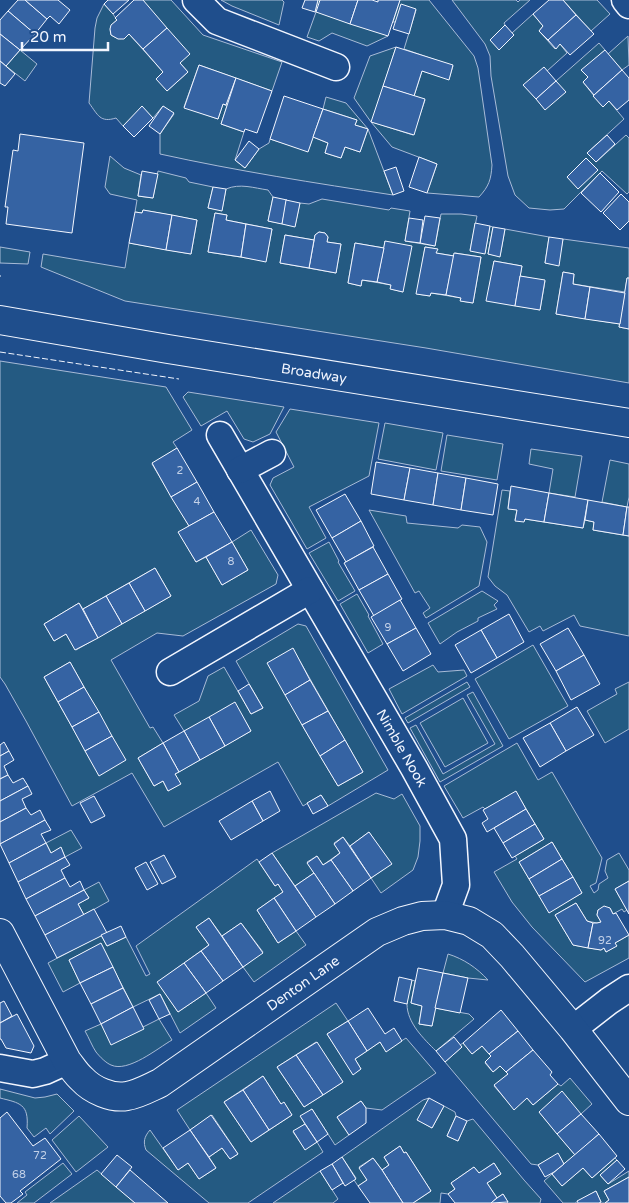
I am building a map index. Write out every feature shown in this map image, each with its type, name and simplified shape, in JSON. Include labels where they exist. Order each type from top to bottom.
[{"type":"main road","name":"Broadway","points":[[0,320],[629,423]]},
{"type":"main road","name":"Denton Lane","points":[[0,933],[68,1061],[82,1079],[95,1090],[125,1096],[142,1092],[160,1083],[377,932],[403,920],[422,916],[445,915],[469,921],[492,935],[512,956],[573,1028],[629,1101]]},
{"type":"street","points":[[196,0],[217,21],[336,67]]},
{"type":"street","points":[[625,0],[629,5]]},
{"type":"street","name":"Nimble Nook","points":[[220,435],[414,768],[453,840],[456,884],[445,915]]},
{"type":"street","points":[[240,470],[272,453]]},
{"type":"street","points":[[170,672],[310,590]]},
{"type":"street","points":[[573,1028],[629,988]]},
{"type":"street","points":[[0,1068],[33,1074],[68,1061]]},
{"type":"shaded area","points":[[143,0],[171,0],[203,35],[282,62],[272,91],[199,65],[184,107],[218,119],[223,104],[227,106],[221,124],[244,132],[235,160],[245,168],[259,149],[269,143],[270,139],[308,151],[313,137],[328,143],[325,153],[341,158],[345,147],[360,152],[368,129],[393,195],[247,171],[160,154],[160,134],[174,114],[163,106],[153,118],[142,107],[123,126],[116,118],[103,119],[100,117],[89,103],[95,28],[97,18],[104,4],[117,20],[111,26],[111,35],[120,39],[129,34],[163,72],[167,91],[188,72],[180,63]]},
{"type":"shaded area","points":[[221,0],[282,0],[284,2],[279,25],[232,6]]},
{"type":"shaded area","points":[[318,0],[388,36],[367,46],[332,33],[319,41],[307,37],[316,12]]},
{"type":"shaded area","points":[[400,0],[429,0],[474,56],[478,68],[492,165],[489,182],[479,197],[427,193],[437,164],[392,147],[371,122],[354,98],[370,56],[396,47],[372,122],[413,135],[425,100],[414,96],[422,71],[449,79],[453,66],[404,49],[416,10],[393,22]]},
{"type":"shaded area","points":[[452,0],[516,0],[518,2],[520,0],[530,0],[504,23],[505,25],[490,40],[499,49],[514,35],[512,33],[533,14],[543,26],[539,31],[555,49],[560,44],[567,53],[547,71],[524,85],[545,109],[556,81],[599,43],[605,50],[582,70],[588,77],[583,82],[602,106],[609,101],[624,119],[587,153],[596,162],[626,135],[629,138],[629,192],[627,194],[602,171],[564,209],[529,208],[515,195],[508,176],[491,76],[490,56],[485,44]]},
{"type":"shaded area","points":[[563,0],[597,0],[610,14],[591,31]]},
{"type":"shaded area","points":[[628,36],[629,65],[622,70],[608,54]]},
{"type":"shaded area","points":[[20,50],[37,64],[25,81],[6,66]]},
{"type":"shaded area","points":[[326,97],[346,103],[368,129],[355,125],[357,120],[323,109]]},
{"type":"shaded area","points":[[110,156],[124,168],[141,175],[138,196],[153,198],[158,171],[186,178],[189,182],[213,187],[208,208],[222,210],[226,189],[231,187],[268,190],[273,197],[268,221],[295,226],[300,203],[309,204],[322,199],[389,210],[391,208],[410,211],[405,241],[435,246],[441,214],[461,214],[477,216],[470,250],[485,253],[490,226],[493,227],[488,254],[500,256],[505,229],[549,237],[545,263],[558,265],[563,239],[629,248],[629,278],[627,278],[625,292],[573,284],[574,274],[563,272],[556,314],[620,324],[619,327],[629,329],[629,383],[426,348],[125,301],[41,267],[43,254],[125,268],[129,243],[191,254],[197,220],[143,210],[142,213],[135,212],[137,200],[110,194],[105,187]],"holes":[[[215,213],[227,215],[226,220],[272,229],[266,261],[208,252]],[[319,232],[325,233],[328,237],[327,242],[341,244],[336,273],[280,263],[285,235],[314,240],[315,235]],[[385,241],[403,292],[391,289],[391,285],[362,280],[361,286],[348,283],[355,243],[384,248]],[[425,247],[437,249],[436,253],[454,256],[455,253],[481,257],[473,303],[461,301],[461,298],[431,293],[430,296],[417,294]],[[494,261],[522,266],[520,276],[545,281],[540,310],[487,300]]]},
{"type":"shaded area","points":[[0,247],[30,252],[28,264],[0,263]]},
{"type":"shaded area","points":[[0,361],[166,387],[192,430],[173,442],[177,448],[152,464],[189,526],[179,533],[196,562],[206,557],[222,585],[248,570],[232,542],[251,530],[278,575],[276,584],[183,636],[157,633],[111,660],[150,728],[153,727],[163,743],[138,758],[154,786],[163,781],[168,791],[180,784],[175,774],[251,731],[244,719],[184,731],[174,715],[199,701],[208,676],[224,667],[251,714],[263,708],[236,661],[298,624],[306,626],[388,770],[328,806],[321,795],[303,806],[278,762],[164,827],[132,773],[72,806],[0,677]],"holes":[[[155,568],[171,596],[76,650],[66,634],[54,641],[44,624],[79,603],[83,609]],[[293,649],[363,772],[338,786],[302,725]],[[70,662],[125,760],[99,775],[44,677]]]},
{"type":"shaded area","points":[[188,392],[284,407],[270,434],[253,442],[244,439],[227,411],[201,426],[183,397]]},
{"type":"shaded area","points":[[290,409],[379,423],[369,476],[309,507],[326,538],[307,549],[270,485],[273,478],[294,467],[276,432]]},
{"type":"shaded area","points":[[385,423],[443,433],[436,470],[378,459]]},
{"type":"shaded area","points":[[447,435],[503,444],[497,480],[441,471]]},
{"type":"shaded area","points":[[531,449],[582,456],[575,497],[549,493],[553,469],[529,464]]},
{"type":"shaded area","points":[[610,460],[629,464],[629,497],[627,507],[602,502]]},
{"type":"shaded area","points":[[502,490],[510,491],[508,508],[517,510],[515,520],[525,519],[583,528],[585,520],[594,522],[593,530],[629,536],[629,636],[580,626],[574,615],[543,631],[540,626],[529,632],[507,595],[495,586],[488,577]]},
{"type":"shaded area","points":[[369,510],[406,516],[407,523],[458,528],[462,525],[480,527],[487,542],[479,586],[426,618],[423,613],[430,608],[419,591],[415,593]]},
{"type":"shaded area","points":[[329,542],[355,591],[338,601],[309,553]]},
{"type":"shaded area","points":[[482,591],[498,601],[494,605],[497,609],[478,618],[478,621],[440,644],[428,623]]},
{"type":"shaded area","points":[[357,594],[383,644],[368,653],[340,604]]},
{"type":"shaded area","points":[[533,645],[568,706],[509,739],[475,679]]},
{"type":"shaded area","points":[[433,665],[438,672],[464,670],[467,676],[402,714],[389,689]]},
{"type":"shaded area","points":[[467,682],[470,687],[408,723],[405,718]]},
{"type":"shaded area","points":[[629,682],[629,729],[605,743],[587,711],[617,694],[615,689]]},
{"type":"shaded area","points":[[473,692],[503,746],[440,782],[410,728],[416,725],[443,774],[495,744],[467,695]]},
{"type":"shaded area","points":[[463,698],[488,743],[445,767],[420,723]]},
{"type":"shaded area","points":[[517,743],[538,780],[552,772],[602,858],[596,883],[590,886],[594,893],[598,890],[599,884],[608,878],[605,871],[607,860],[619,853],[629,870],[629,881],[615,889],[627,910],[624,912],[622,909],[613,914],[610,908],[598,910],[597,915],[601,922],[597,923],[587,921],[576,903],[555,915],[573,945],[601,950],[604,948],[606,952],[616,946],[615,943],[629,935],[629,958],[585,982],[532,927],[512,902],[494,872],[517,859],[515,856],[544,839],[516,792],[485,809],[483,807],[463,818],[444,786]],"holes":[[[552,842],[582,893],[549,912],[519,862]]]},
{"type":"shaded area","points":[[376,793],[394,799],[402,794],[420,826],[418,857],[413,870],[381,893],[371,878],[391,864],[369,832],[350,846],[343,837],[334,843],[340,853],[323,865],[317,856],[307,862],[314,873],[295,886],[272,853]]},
{"type":"shaded area","points":[[71,830],[82,848],[65,857],[61,848],[51,853],[46,843]]},
{"type":"shaded area","points":[[257,859],[275,886],[278,884],[283,892],[257,910],[278,943],[296,931],[306,945],[254,982],[243,967],[263,952],[241,923],[222,936],[209,918],[196,927],[209,945],[158,982],[178,1012],[206,993],[216,1008],[180,1033],[160,994],[133,1007],[101,944],[69,960],[80,983],[63,992],[48,963],[101,935],[107,946],[126,937],[146,976],[150,974],[136,946]]},
{"type":"shaded area","points":[[99,882],[109,901],[84,915],[78,904],[89,898],[84,890]]},
{"type":"shaded area","points":[[448,954],[470,964],[488,980],[443,973]]},
{"type":"shaded area","points":[[412,980],[415,981],[411,1003],[422,1006],[419,1024],[432,1026],[435,1008],[469,1014],[474,1019],[436,1051],[417,1030],[410,1018],[407,1001]]},
{"type":"shaded area","points":[[336,1003],[348,1021],[327,1034],[353,1074],[361,1069],[355,1059],[380,1042],[386,1051],[406,1038],[436,1073],[382,1110],[366,1108],[361,1101],[337,1117],[349,1135],[335,1145],[312,1109],[301,1117],[305,1124],[293,1132],[305,1149],[317,1142],[323,1152],[248,1203],[209,1203],[146,1150],[146,1135],[150,1130],[178,1170],[188,1163],[199,1179],[216,1168],[209,1157],[222,1148],[230,1159],[238,1154],[212,1115],[190,1130],[177,1110]],"holes":[[[316,1042],[343,1082],[304,1107],[277,1067]],[[263,1076],[281,1104],[284,1103],[292,1115],[251,1142],[224,1102]]]},
{"type":"shaded area","points":[[159,1019],[172,1040],[126,1066],[118,1067],[105,1061],[96,1052],[85,1031],[101,1024],[143,1027]]},
{"type":"shaded area","points":[[463,1043],[472,1054],[482,1046],[491,1056],[485,1063],[493,1072],[500,1066],[508,1074],[494,1086],[514,1109],[527,1098],[533,1105],[558,1084],[561,1086],[570,1078],[592,1104],[581,1114],[539,1112],[575,1155],[564,1164],[558,1154],[538,1165],[531,1164],[445,1062],[462,1047],[460,1045]]},
{"type":"shaded area","points":[[0,1089],[35,1098],[57,1094],[74,1111],[50,1134],[46,1128],[34,1137],[27,1128],[25,1109],[18,1103],[0,1098]]},
{"type":"shaded area","points":[[429,1098],[418,1120],[432,1128],[444,1106],[455,1112],[456,1116],[447,1136],[458,1141],[467,1121],[473,1119],[541,1199],[540,1203],[507,1203],[503,1194],[497,1198],[487,1183],[501,1174],[494,1163],[479,1173],[474,1167],[451,1183],[455,1189],[448,1194],[441,1193],[440,1203],[413,1203],[431,1191],[406,1152],[404,1153],[400,1146],[384,1157],[389,1165],[382,1170],[373,1158],[359,1167],[367,1180],[358,1186],[354,1180],[356,1178],[342,1157],[423,1100]]},
{"type":"shaded area","points":[[79,1116],[108,1147],[76,1172],[52,1140]]},
{"type":"shaded area","points":[[615,1158],[617,1160],[600,1175],[608,1184],[629,1171],[629,1177],[604,1191],[609,1200],[605,1203],[599,1203],[601,1202],[596,1191],[575,1203],[563,1203],[544,1181],[552,1174],[562,1186],[583,1168],[592,1178]]},
{"type":"shaded area","points":[[63,1163],[72,1174],[34,1203],[17,1203],[27,1195],[25,1192]]},
{"type":"shaded area","points":[[97,1170],[135,1203],[50,1203]]},
{"type":"shaded area","points":[[320,1171],[338,1199],[333,1203],[273,1203]]},
{"type":"building","points":[[18,0],[25,0],[47,19],[35,34],[8,11]]},
{"type":"building","points":[[25,0],[58,0],[70,10],[59,24],[50,16],[47,19]]},
{"type":"building","points":[[108,0],[129,0],[113,14],[104,4]]},
{"type":"building","points":[[134,0],[143,0],[167,28],[143,49],[129,34],[124,39],[118,39],[111,35],[111,25],[117,20],[115,18]]},
{"type":"building","points":[[305,0],[318,0],[315,12],[302,8]]},
{"type":"building","points":[[320,0],[358,0],[350,24],[316,12]]},
{"type":"building","points":[[358,0],[378,2],[378,0],[400,0],[388,36],[350,24]]},
{"type":"building","points":[[549,0],[563,0],[576,15],[548,40],[539,31],[543,26],[533,14]]},
{"type":"building","points":[[401,4],[416,9],[409,34],[393,29]]},
{"type":"building","points":[[8,11],[35,34],[20,50],[0,34],[0,20]]},
{"type":"building","points":[[576,15],[594,34],[570,55],[560,44],[556,49],[548,40]]},
{"type":"building","points":[[505,25],[514,35],[499,50],[490,40]]},
{"type":"building","points":[[167,28],[190,54],[180,63],[188,72],[167,91],[156,79],[163,72],[143,49]]},
{"type":"building","points":[[0,34],[20,50],[6,66],[0,61]]},
{"type":"building","points":[[396,47],[453,65],[449,80],[422,71],[414,96],[383,86]]},
{"type":"building","points":[[605,50],[622,70],[594,95],[583,82],[588,77],[581,70]]},
{"type":"building","points":[[0,61],[15,74],[5,86],[0,83]]},
{"type":"building","points":[[199,65],[236,78],[226,105],[223,104],[218,119],[184,108]]},
{"type":"building","points":[[544,67],[556,81],[536,99],[523,85]]},
{"type":"building","points":[[622,70],[629,78],[629,100],[617,110],[609,101],[603,107],[593,96]]},
{"type":"building","points":[[236,78],[272,91],[257,133],[245,129],[244,132],[221,124]]},
{"type":"building","points":[[556,81],[566,92],[545,110],[536,99]]},
{"type":"building","points":[[383,86],[425,99],[414,135],[371,122]]},
{"type":"building","points":[[284,96],[323,109],[308,152],[270,139]]},
{"type":"building","points":[[142,106],[153,118],[134,137],[123,126]]},
{"type":"building","points":[[163,106],[174,113],[160,134],[149,126]]},
{"type":"building","points":[[323,109],[357,120],[355,125],[368,129],[360,152],[345,147],[341,158],[325,153],[328,143],[313,137]]},
{"type":"building","points":[[20,134],[84,143],[72,233],[6,224],[8,207],[5,207],[13,150],[18,151]]},
{"type":"building","points":[[607,135],[615,144],[596,162],[587,153]]},
{"type":"building","points":[[249,141],[259,149],[245,168],[235,160]]},
{"type":"building","points":[[419,157],[437,164],[427,193],[409,187]]},
{"type":"building","points":[[586,158],[598,170],[578,189],[567,177]]},
{"type":"building","points":[[396,167],[404,191],[393,195],[384,171]]},
{"type":"building","points":[[142,171],[158,174],[153,198],[138,196]]},
{"type":"building","points":[[600,173],[619,192],[601,212],[581,193]]},
{"type":"building","points":[[213,187],[226,189],[222,211],[208,208]]},
{"type":"building","points":[[621,194],[629,202],[629,221],[620,230],[603,213]]},
{"type":"building","points":[[273,197],[287,200],[282,224],[268,221]]},
{"type":"building","points":[[286,200],[300,203],[295,227],[282,224]]},
{"type":"building","points":[[143,210],[172,215],[166,250],[129,243],[135,212],[142,213]]},
{"type":"building","points":[[215,213],[227,215],[226,220],[246,224],[241,257],[208,252]]},
{"type":"building","points":[[172,215],[197,220],[191,254],[166,250]]},
{"type":"building","points":[[425,216],[440,218],[435,246],[420,243]]},
{"type":"building","points":[[409,218],[423,220],[420,243],[405,241]]},
{"type":"building","points":[[475,223],[490,226],[485,254],[470,251]]},
{"type":"building","points":[[246,224],[272,229],[266,262],[241,257]]},
{"type":"building","points":[[493,227],[505,229],[500,257],[488,254]]},
{"type":"building","points":[[319,232],[325,233],[328,237],[327,242],[341,244],[336,273],[309,268],[315,235]]},
{"type":"building","points":[[285,235],[314,240],[309,268],[280,263]]},
{"type":"building","points":[[549,237],[563,239],[559,266],[545,263]]},
{"type":"building","points":[[385,241],[412,246],[403,292],[390,289],[391,285],[377,282]]},
{"type":"building","points":[[355,243],[384,248],[377,282],[362,280],[361,286],[348,283]]},
{"type":"building","points":[[425,247],[438,249],[436,253],[454,256],[446,295],[431,293],[430,296],[416,294]]},
{"type":"building","points":[[454,253],[481,257],[473,303],[460,301],[461,298],[446,295]]},
{"type":"building","points":[[494,261],[522,266],[515,306],[486,301]]},
{"type":"building","points":[[563,272],[574,274],[573,284],[590,287],[585,319],[556,314]]},
{"type":"building","points":[[520,276],[545,280],[540,310],[515,306]]},
{"type":"building","points":[[627,278],[629,278],[629,329],[619,327]]},
{"type":"building","points":[[590,287],[625,293],[620,324],[585,319]]},
{"type":"building","points":[[177,448],[197,482],[171,497],[152,463]]},
{"type":"building","points":[[376,462],[410,468],[404,500],[371,494]]},
{"type":"building","points":[[410,468],[438,473],[433,505],[404,500]]},
{"type":"building","points":[[438,473],[466,478],[461,510],[433,505]]},
{"type":"building","points":[[466,478],[498,484],[493,515],[461,510]]},
{"type":"building","points":[[197,482],[214,512],[189,526],[171,497]]},
{"type":"building","points":[[511,486],[549,493],[544,522],[525,519],[524,522],[515,521],[517,510],[508,509]]},
{"type":"building","points":[[549,493],[588,500],[583,528],[544,522]]},
{"type":"building","points":[[345,494],[361,521],[332,538],[316,510]]},
{"type":"building","points":[[588,500],[627,507],[623,535],[593,530],[594,522],[585,520]]},
{"type":"building","points":[[627,507],[629,507],[629,536],[623,535]]},
{"type":"building","points":[[214,512],[232,542],[196,562],[178,532]]},
{"type":"building","points":[[361,521],[374,546],[346,562],[332,538]]},
{"type":"building","points":[[232,542],[248,570],[222,585],[206,557]]},
{"type":"building","points":[[373,547],[388,574],[359,590],[344,563]]},
{"type":"building","points":[[155,568],[171,596],[145,611],[129,583]]},
{"type":"building","points":[[388,574],[402,599],[374,616],[359,590]]},
{"type":"building","points":[[129,583],[145,611],[122,624],[106,596]]},
{"type":"building","points":[[106,596],[122,624],[98,638],[83,609]]},
{"type":"building","points":[[400,600],[416,628],[387,644],[371,617]]},
{"type":"building","points":[[79,603],[98,638],[75,650],[66,634],[54,641],[44,624]]},
{"type":"building","points":[[509,614],[524,642],[497,658],[481,630]]},
{"type":"building","points":[[416,628],[431,654],[403,671],[387,644]]},
{"type":"building","points":[[568,628],[584,655],[556,671],[540,644]]},
{"type":"building","points":[[481,630],[497,658],[471,673],[455,645]]},
{"type":"building","points":[[293,648],[310,680],[285,695],[267,663]]},
{"type":"building","points":[[584,655],[600,684],[571,700],[556,671]]},
{"type":"building","points":[[70,662],[84,687],[58,702],[44,677]]},
{"type":"building","points":[[310,680],[328,711],[302,725],[285,695]]},
{"type":"building","points":[[249,684],[263,708],[251,714],[238,691]]},
{"type":"building","points":[[84,687],[99,712],[72,727],[58,702]]},
{"type":"building","points":[[235,702],[251,731],[225,746],[209,717]]},
{"type":"building","points":[[577,707],[594,735],[566,751],[550,723]]},
{"type":"building","points":[[328,711],[345,740],[320,756],[302,725]]},
{"type":"building","points":[[99,712],[112,736],[85,751],[72,727]]},
{"type":"building","points":[[209,717],[225,746],[200,760],[184,731]]},
{"type":"building","points":[[550,723],[566,751],[540,767],[523,738]]},
{"type":"building","points":[[184,731],[200,760],[179,772],[163,743]]},
{"type":"building","points":[[112,736],[126,760],[99,776],[85,751]]},
{"type":"building","points":[[345,740],[363,772],[338,786],[320,756]]},
{"type":"building","points":[[4,742],[9,751],[0,756],[0,745]]},
{"type":"building","points":[[163,743],[179,772],[175,774],[181,784],[168,791],[163,781],[154,786],[138,758]]},
{"type":"building","points":[[9,751],[14,760],[4,766],[8,775],[0,779],[0,756]]},
{"type":"building","points":[[8,775],[13,783],[23,778],[28,786],[0,801],[0,779]]},
{"type":"building","points":[[28,786],[32,794],[22,799],[26,808],[0,822],[0,801]]},
{"type":"building","points":[[270,791],[280,811],[263,821],[252,801]]},
{"type":"building","points":[[516,791],[526,809],[487,832],[482,823],[488,819],[483,810]]},
{"type":"building","points":[[321,795],[328,806],[313,814],[307,803]]},
{"type":"building","points":[[94,796],[105,816],[91,823],[80,803]]},
{"type":"building","points":[[252,801],[263,821],[231,840],[219,821]]},
{"type":"building","points":[[26,808],[31,815],[40,810],[45,820],[0,844],[0,822]]},
{"type":"building","points":[[526,809],[535,824],[503,843],[494,828]]},
{"type":"building","points":[[45,820],[51,830],[41,834],[46,843],[9,863],[0,844]]},
{"type":"building","points":[[535,824],[544,839],[512,858],[503,843]]},
{"type":"building","points":[[369,832],[392,864],[371,878],[350,846]]},
{"type":"building","points":[[343,837],[371,878],[353,891],[331,860],[340,853],[334,844]]},
{"type":"building","points":[[552,842],[562,859],[529,879],[519,862]]},
{"type":"building","points":[[46,843],[51,853],[61,847],[65,857],[18,882],[9,863]]},
{"type":"building","points":[[272,853],[316,917],[296,931],[274,898],[283,892],[278,884],[275,886],[259,862]]},
{"type":"building","points":[[164,855],[176,877],[162,884],[150,862]]},
{"type":"building","points":[[317,856],[323,865],[331,860],[353,891],[335,904],[307,863]]},
{"type":"building","points":[[65,857],[70,865],[61,870],[65,878],[26,899],[18,882]]},
{"type":"building","points":[[562,859],[573,877],[539,896],[529,879]]},
{"type":"building","points":[[146,862],[158,884],[147,890],[135,868]]},
{"type":"building","points":[[314,873],[335,904],[316,917],[295,886]]},
{"type":"building","points":[[573,877],[582,893],[549,913],[539,896]]},
{"type":"building","points":[[65,878],[70,887],[80,881],[84,890],[35,916],[26,899]]},
{"type":"building","points":[[629,881],[629,914],[615,889]]},
{"type":"building","points":[[84,890],[89,898],[78,904],[84,915],[45,935],[35,916]]},
{"type":"building","points":[[274,898],[296,931],[278,943],[257,910]]},
{"type":"building","points":[[576,903],[587,921],[593,923],[588,948],[573,945],[555,915]]},
{"type":"building","points":[[604,906],[610,908],[613,914],[616,913],[629,935],[615,943],[617,946],[606,952],[604,948],[601,950],[588,948],[593,923],[601,922],[597,915],[598,910]]},
{"type":"building","points":[[94,909],[107,933],[57,958],[45,935]]},
{"type":"building","points":[[209,918],[243,967],[223,981],[201,951],[209,945],[196,927]]},
{"type":"building","points":[[241,923],[263,953],[243,967],[222,936]]},
{"type":"building","points":[[121,926],[126,937],[107,946],[101,935]]},
{"type":"building","points":[[101,943],[113,967],[80,983],[69,960]]},
{"type":"building","points":[[201,951],[223,981],[206,993],[184,963]]},
{"type":"building","points":[[184,963],[206,993],[178,1012],[157,982]]},
{"type":"building","points":[[113,967],[123,988],[91,1004],[80,983]]},
{"type":"building","points":[[418,968],[443,973],[432,1026],[419,1024],[422,1006],[411,1003]]},
{"type":"building","points":[[443,973],[468,978],[460,1013],[435,1008]]},
{"type":"building","points":[[399,977],[412,980],[407,1004],[394,1001]]},
{"type":"building","points":[[123,988],[133,1007],[101,1024],[91,1004]]},
{"type":"building","points":[[160,994],[170,1014],[159,1019],[149,1000]]},
{"type":"building","points":[[4,1001],[12,1016],[0,1023],[0,1003]]},
{"type":"building","points":[[133,1007],[144,1029],[111,1045],[101,1024]]},
{"type":"building","points":[[368,1008],[385,1034],[394,1028],[402,1041],[386,1052],[380,1042],[367,1051],[348,1021]]},
{"type":"building","points":[[501,1010],[518,1031],[489,1054],[482,1046],[472,1054],[463,1043]]},
{"type":"building","points":[[17,1014],[34,1046],[31,1053],[6,1048],[0,1039],[0,1023]]},
{"type":"building","points":[[348,1021],[367,1051],[355,1059],[361,1069],[353,1075],[327,1034]]},
{"type":"building","points":[[518,1031],[533,1050],[506,1072],[500,1066],[493,1072],[485,1062],[491,1056],[489,1054]]},
{"type":"building","points":[[454,1037],[462,1047],[445,1062],[436,1051]]},
{"type":"building","points":[[317,1042],[343,1082],[323,1095],[296,1055]]},
{"type":"building","points":[[533,1050],[552,1072],[550,1075],[558,1084],[533,1105],[527,1098],[514,1110],[494,1085],[508,1074],[506,1072]]},
{"type":"building","points":[[296,1055],[323,1095],[304,1107],[277,1067]]},
{"type":"building","points":[[263,1076],[281,1104],[284,1102],[292,1115],[269,1130],[243,1090]]},
{"type":"building","points":[[243,1090],[269,1130],[251,1142],[224,1102]]},
{"type":"building","points":[[562,1091],[581,1114],[557,1134],[539,1112]]},
{"type":"building","points":[[429,1098],[444,1106],[432,1128],[417,1120]]},
{"type":"building","points":[[361,1101],[366,1108],[366,1123],[349,1135],[337,1117]]},
{"type":"building","points":[[312,1109],[328,1134],[317,1142],[300,1116]]},
{"type":"building","points":[[7,1112],[33,1146],[45,1138],[61,1159],[20,1191],[23,1194],[11,1203],[6,1203],[0,1196],[0,1118]]},
{"type":"building","points":[[581,1114],[599,1134],[575,1155],[557,1134]]},
{"type":"building","points":[[211,1115],[238,1154],[230,1159],[222,1148],[209,1157],[190,1130]]},
{"type":"building","points":[[456,1116],[467,1121],[458,1141],[447,1136]]},
{"type":"building","points":[[305,1124],[317,1142],[305,1150],[293,1131]]},
{"type":"building","points":[[190,1130],[216,1168],[199,1179],[188,1163],[178,1170],[163,1148]]},
{"type":"building","points":[[599,1134],[617,1156],[592,1178],[583,1168],[562,1186],[552,1174]]},
{"type":"building","points":[[400,1146],[404,1153],[406,1152],[431,1191],[413,1203],[403,1203],[382,1170],[389,1165],[384,1157]]},
{"type":"building","points":[[558,1153],[564,1164],[545,1177],[538,1165]]},
{"type":"building","points":[[117,1155],[132,1167],[116,1187],[101,1174]]},
{"type":"building","points":[[342,1157],[356,1179],[345,1186],[332,1164]]},
{"type":"building","points":[[373,1158],[403,1203],[370,1203],[358,1186],[367,1180],[359,1168]]},
{"type":"building","points":[[617,1160],[625,1169],[608,1184],[600,1175]]},
{"type":"building","points":[[494,1163],[501,1174],[487,1183],[497,1198],[491,1203],[455,1203],[448,1194],[455,1189],[451,1183],[474,1167],[479,1173]]},
{"type":"building","points":[[332,1164],[343,1183],[332,1190],[320,1171]]},
{"type":"building","points":[[130,1170],[168,1203],[135,1203],[116,1187]]},
{"type":"building","points":[[629,1177],[629,1203],[605,1203],[609,1200],[604,1191]]},
{"type":"building","points":[[596,1191],[601,1202],[578,1203],[577,1201]]},
{"type":"building","points":[[503,1194],[508,1202],[491,1203],[497,1198]]},
{"type":"fence","points":[[0,352],[179,379]]}]
